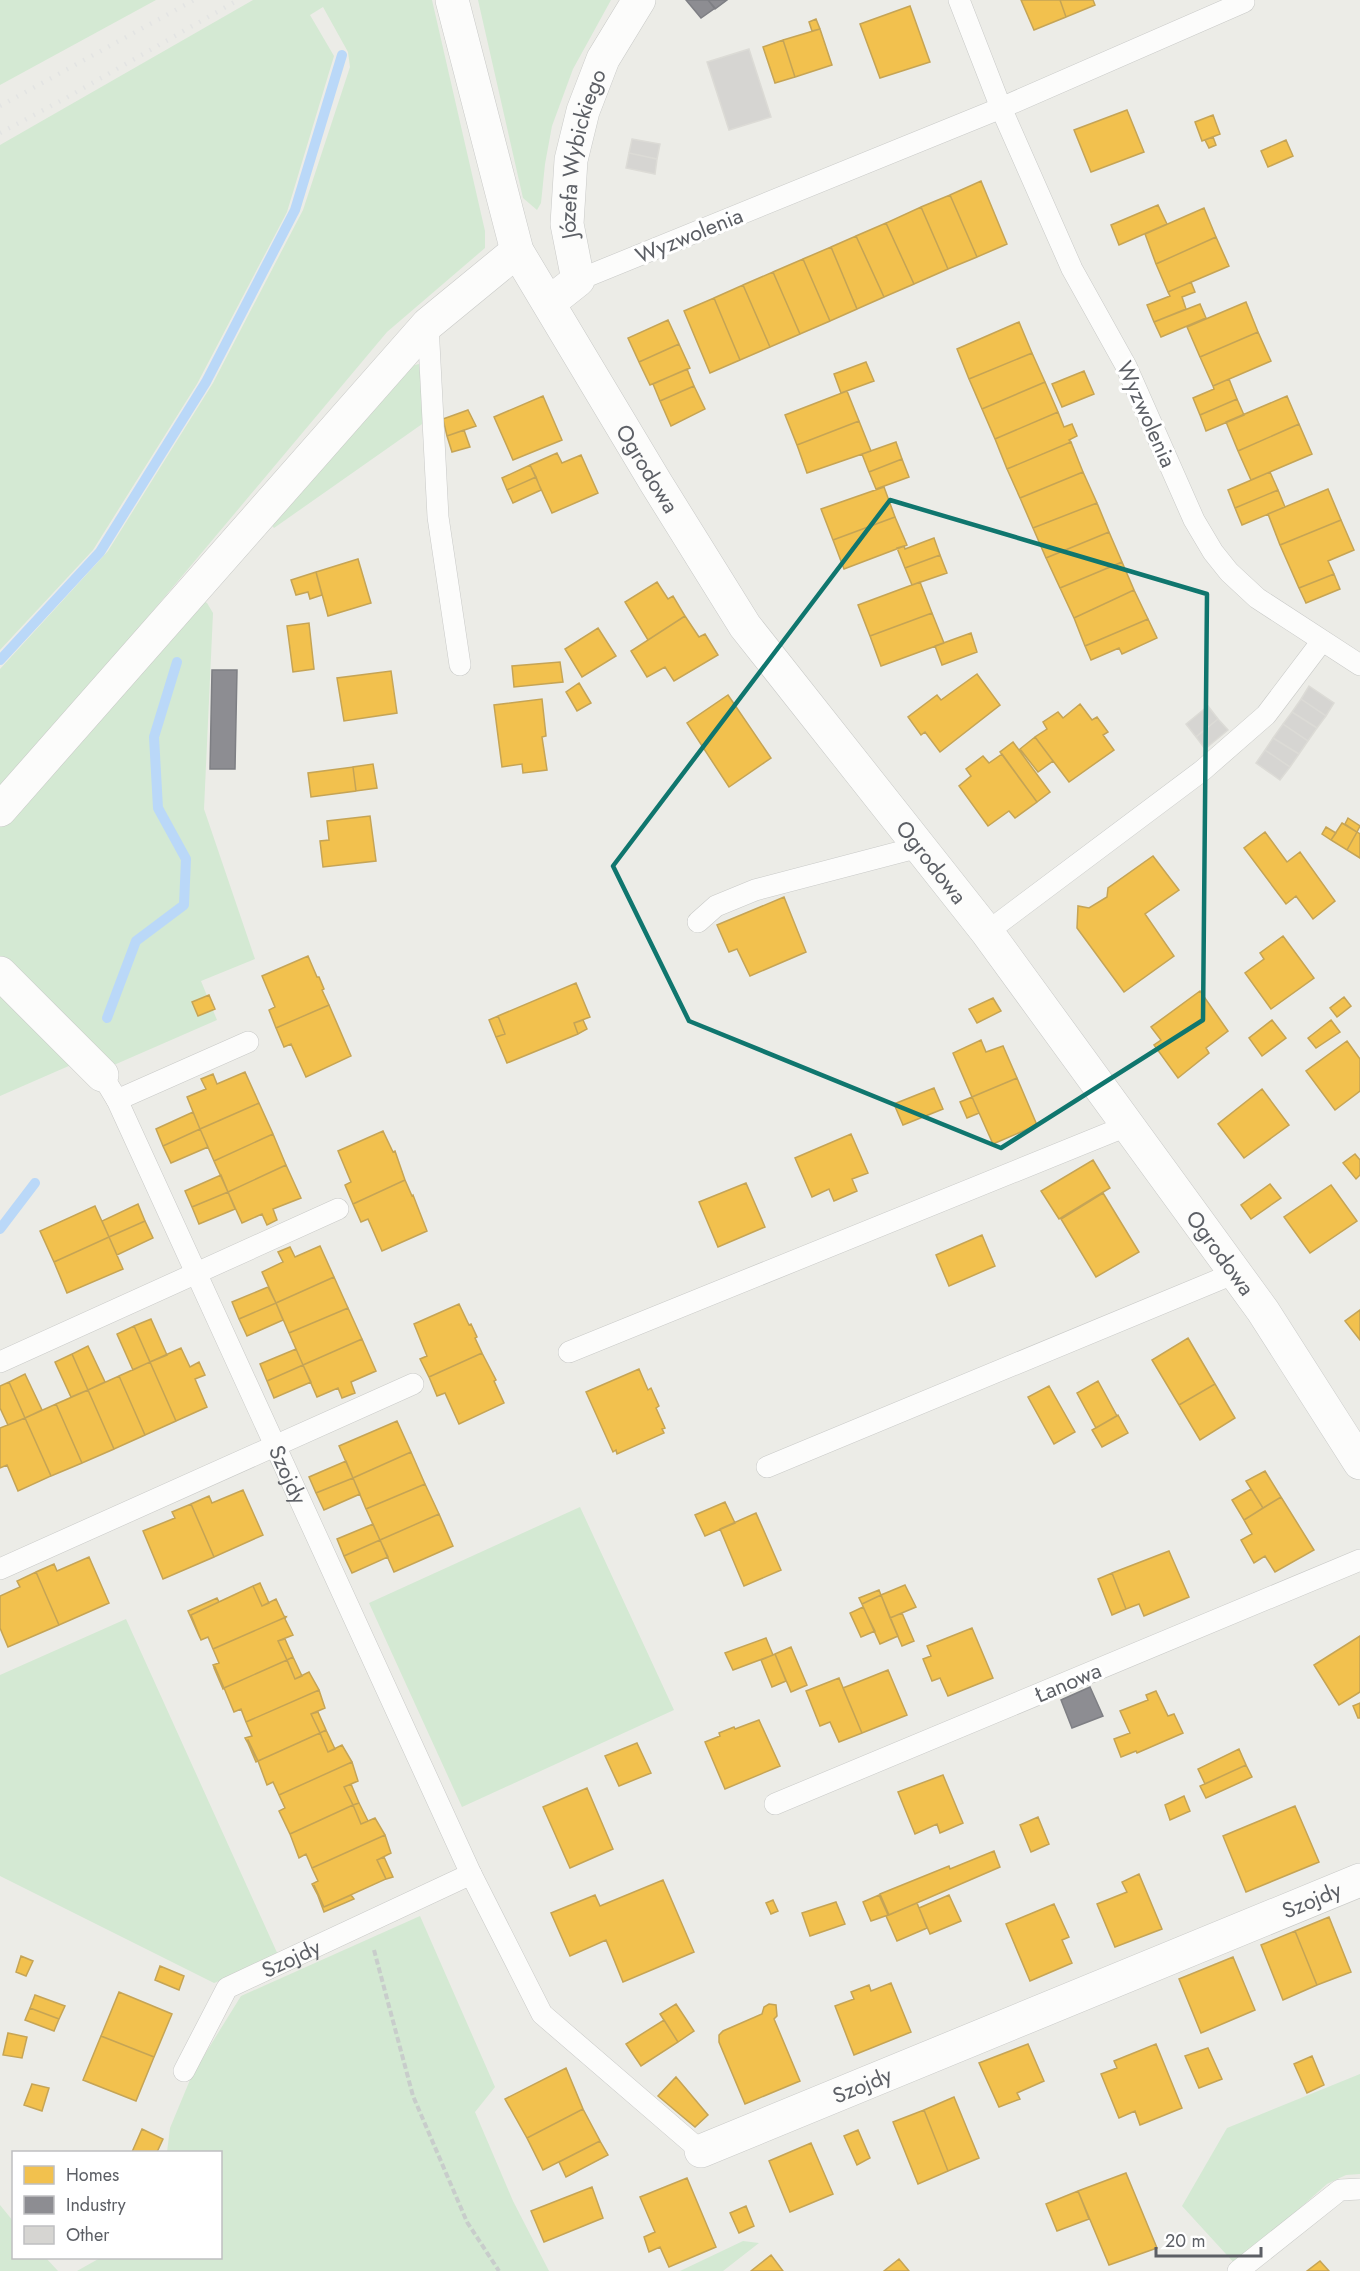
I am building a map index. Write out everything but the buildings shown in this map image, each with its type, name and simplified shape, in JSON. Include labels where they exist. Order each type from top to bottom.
[{"type":"street","name":"Ogrodowa","points":[[452,0],[517,251],[656,483],[745,626],[987,932],[1129,1125],[1263,1311],[1360,1463]]},
{"type":"street","name":"Józefa Wybickiego","points":[[578,280],[567,224],[571,160],[583,111],[603,59],[639,0]]},
{"type":"street","points":[[0,810],[428,324],[517,251]]},
{"type":"street","points":[[549,303],[578,280]]},
{"type":"street","points":[[0,973],[109,1088]]},
{"type":"street","name":"Szojdy","points":[[701,2151],[1360,1880]]},
{"type":"lane","name":"Wyzwolenia","points":[[959,0],[1001,108],[1072,269],[1126,366],[1194,520],[1213,552],[1229,572],[1257,598],[1360,665]]},
{"type":"lane","name":"Wyzwolenia","points":[[578,280],[1001,108],[1244,2]]},
{"type":"lane","points":[[428,324],[438,518],[460,665]]},
{"type":"lane","points":[[987,932],[1203,770],[1238,741],[1266,715],[1322,641]]},
{"type":"lane","points":[[698,922],[716,906],[755,890],[919,847]]},
{"type":"lane","points":[[109,1088],[248,1042]]},
{"type":"lane","name":"Szojdy","points":[[109,1088],[471,1874],[542,2014],[701,2151]]},
{"type":"lane","points":[[569,1352],[1129,1125]]},
{"type":"lane","points":[[0,1362],[338,1209]]},
{"type":"lane","points":[[767,1467],[1235,1273]]},
{"type":"lane","points":[[0,1569],[413,1384]]},
{"type":"lane","name":"Łanowa","points":[[775,1804],[1360,1560]]},
{"type":"lane","name":"Szojdy","points":[[184,2071],[227,1988],[471,1874]]},
{"type":"lane","points":[[1238,2271],[1340,2190],[1360,2188]]},
{"type":"path","points":[[367,1923],[413,2096],[467,2222],[499,2271]]},
{"type":"highlighted area","points":[[890,500],[1207,594],[1203,1020],[1001,1148],[689,1021],[613,866]]},
{"type":"green space","points":[[0,0],[156,0],[0,85]]},
{"type":"green space","points":[[253,0],[432,0],[485,231],[485,248],[387,332],[0,793],[0,669],[108,551],[213,383],[303,210],[350,67],[348,52],[323,7],[310,15],[334,56],[287,212],[197,384],[93,550],[0,650],[0,145]]},
{"type":"green space","points":[[478,0],[611,0],[573,69],[552,126],[541,203],[537,210],[523,198]]},
{"type":"green space","points":[[419,364],[425,422],[274,528],[266,519],[402,368]]},
{"type":"green space","points":[[196,597],[207,603],[213,613],[204,809],[255,959],[201,981],[217,1020],[107,1068],[0,965],[0,821]]},
{"type":"green space","points":[[0,990],[71,1065],[0,1096]]},
{"type":"green space","points":[[580,1507],[674,1710],[462,1807],[369,1603]]},
{"type":"green space","points":[[126,1619],[279,1957],[214,1983],[0,1876],[0,1675]]},
{"type":"green space","points":[[420,1916],[495,2087],[475,2112],[513,2201],[549,2271],[77,2271],[98,2259],[222,2259],[222,2151],[167,2151],[170,2128],[192,2075],[241,1996]]},
{"type":"green space","points":[[1360,2074],[1360,2174],[1346,2175],[1327,2184],[1236,2265],[1182,2206],[1227,2128]]},
{"type":"green space","points":[[0,2205],[12,2220],[12,2259],[47,2259],[58,2271],[0,2271]]},
{"type":"green space","points":[[743,2241],[759,2243],[723,2271],[680,2271]]},
{"type":"waterway","points":[[0,660],[100,552],[206,382],[295,210],[342,55]]},
{"type":"waterway","points":[[107,1018],[136,941],[184,905],[186,859],[158,808],[154,737],[177,662]]},
{"type":"waterway","points":[[0,1229],[35,1183]]},
{"type":"railway","points":[[0,106],[194,0]]},
{"type":"railway","points":[[0,133],[238,0]]}]
